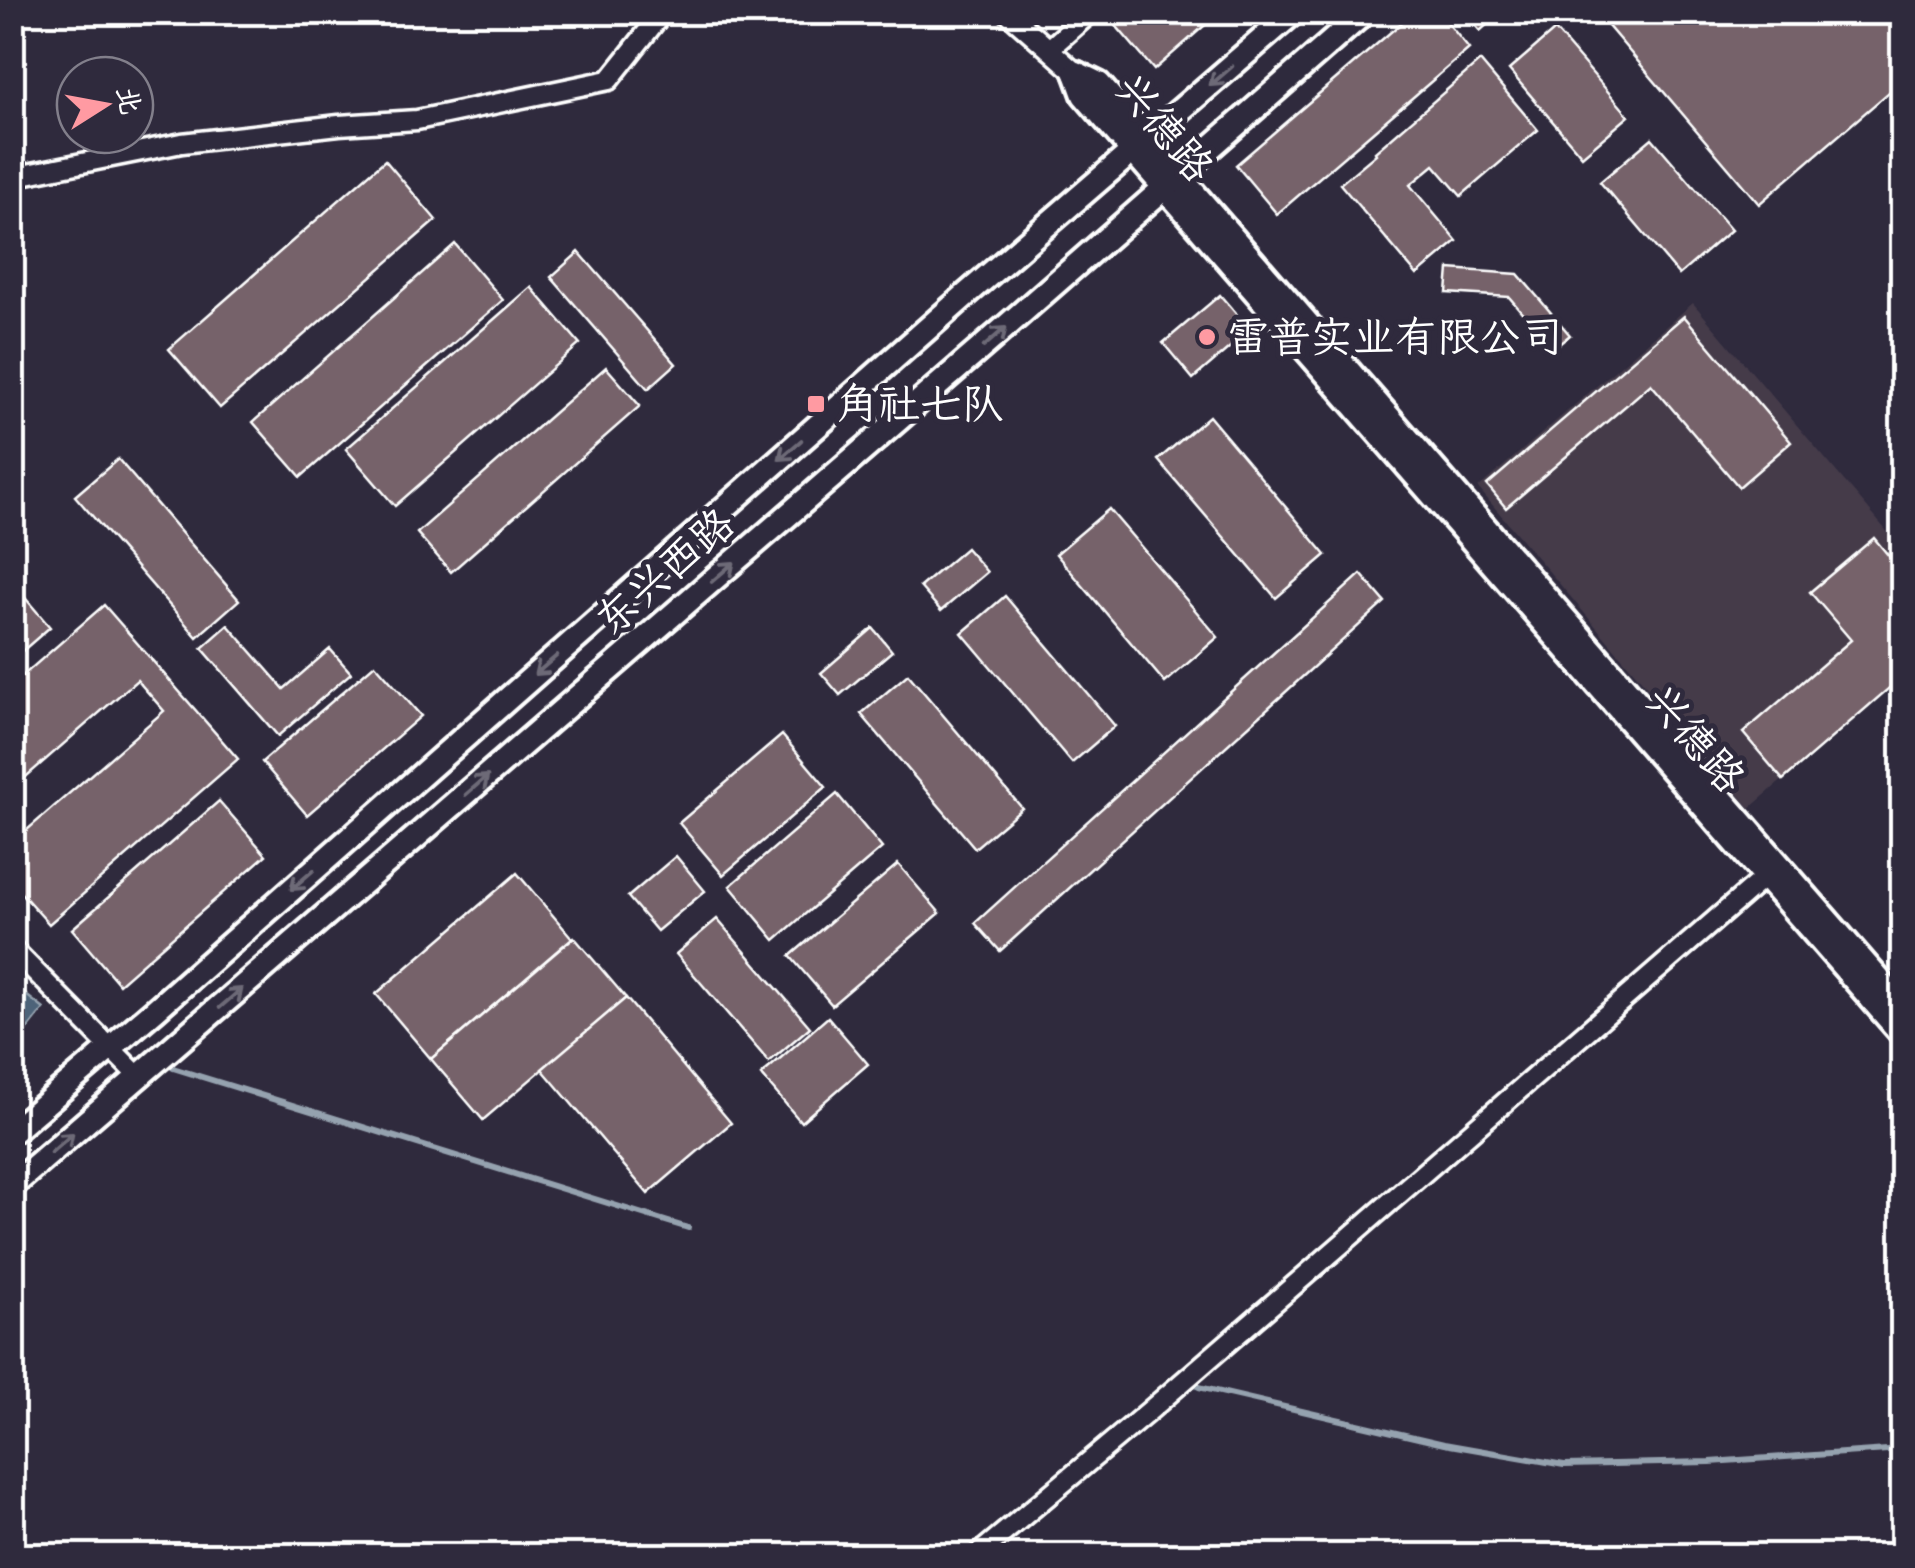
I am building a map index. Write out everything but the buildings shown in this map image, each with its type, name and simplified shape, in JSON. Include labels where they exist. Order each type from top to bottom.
[{"type":"main road","name":"东兴西路","points":[[12,1132],[1294,12]]},
{"type":"main road","name":"东兴西路","points":[[12,1186],[1364,12]]},
{"type":"main road","name":"兴德路","points":[[1076,73],[1099,84],[1141,146],[1772,871],[1902,1034]]},
{"type":"main road","name":"兴德路","points":[[1772,871],[1902,1006]]},
{"type":"street","points":[[12,177],[202,140],[339,124],[417,120],[609,80],[662,12]]},
{"type":"street","points":[[1008,12],[1076,73]]},
{"type":"street","points":[[1050,49],[1092,12]]},
{"type":"street","points":[[976,1556],[1148,1412],[1772,871]]},
{"type":"street","points":[[12,948],[139,1078]]},
{"type":"street","points":[[12,1543],[24,1556]]},
{"type":"shaded area","points":[[1693,303],[1902,549],[1902,677],[1750,808],[1478,488]]},
{"type":"water","points":[[12,984],[44,1009],[17,1043],[13,1040]]},
{"type":"waterway","points":[[173,1068],[688,1228]]},
{"type":"waterway","points":[[1199,1387],[1444,1444],[1564,1465],[1710,1462],[1902,1449]]},
{"type":"place","name":"雷普实业有限公司","points":[[1207,337]]},
{"type":"place","name":"角社七队","points":[[816,404]]}]
